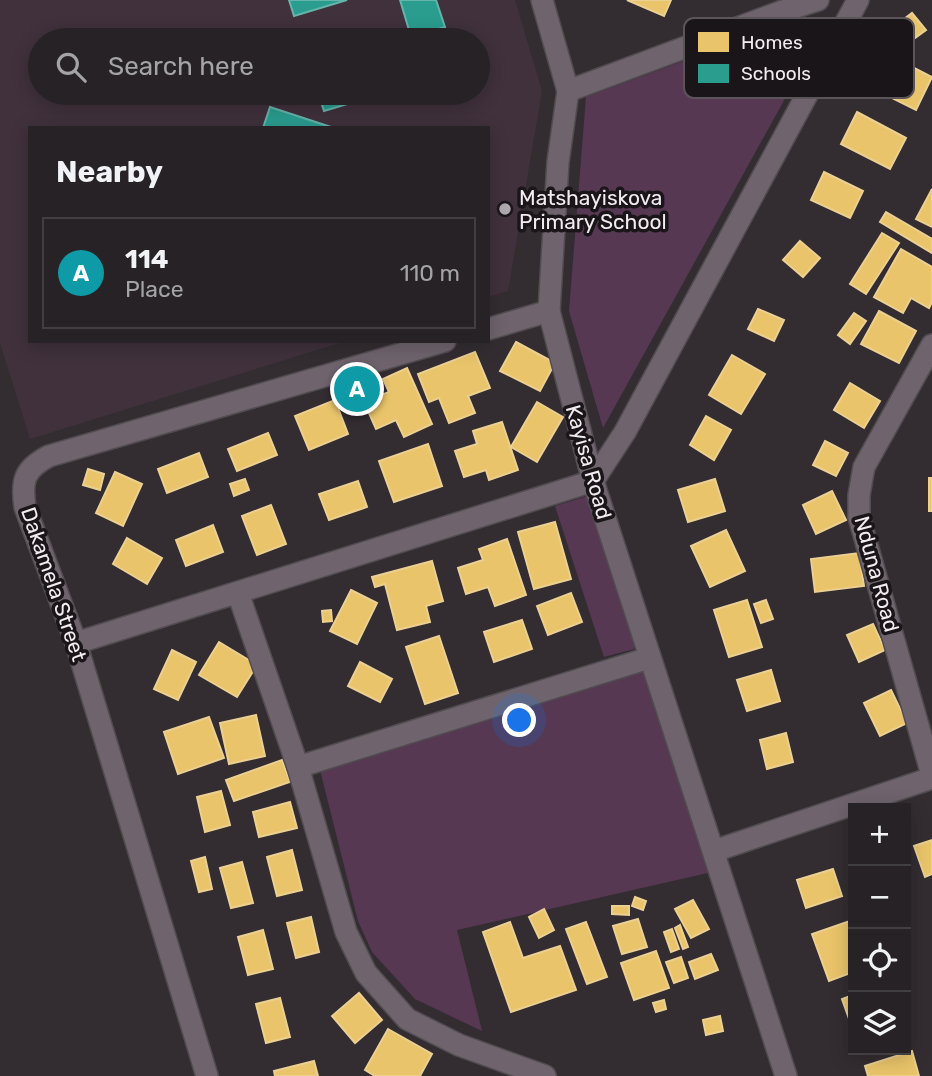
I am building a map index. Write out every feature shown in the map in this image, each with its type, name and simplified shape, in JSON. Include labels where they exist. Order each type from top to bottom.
[{"type":"street","points":[[542,0],[568,91],[684,44]]},
{"type":"street","points":[[749,18],[779,6],[818,0]]},
{"type":"street","points":[[848,18],[858,0]]},
{"type":"street","name":"Kayisa Road","points":[[568,91],[558,162],[549,311],[593,481],[786,1076]]},
{"type":"street","points":[[76,643],[593,481],[631,420],[805,98]]},
{"type":"street","points":[[490,328],[549,311]]},
{"type":"street","name":"Dakamela Street","points":[[207,1076],[76,643],[25,507],[23,490],[26,475],[34,464],[48,456],[438,343]]},
{"type":"street","name":"Nduna Road","points":[[932,345],[863,467],[859,517],[932,777]]},
{"type":"street","points":[[238,593],[298,767],[346,932],[366,973],[407,1019],[459,1045],[545,1076]]},
{"type":"street","points":[[298,767],[649,658]]},
{"type":"street","points":[[714,851],[932,777]]},
{"type":"shaded area","name":"Matshayiskova Primary School","points":[[0,0],[515,0],[542,91],[508,291],[490,296],[490,126],[28,126],[28,343],[340,343],[30,439],[0,343]]},
{"type":"shaded area","points":[[684,61],[684,98],[785,98],[603,428],[569,311],[586,97]]},
{"type":"shaded area","points":[[588,496],[636,642],[634,649],[604,657],[555,506]]},
{"type":"shaded area","points":[[644,670],[712,872],[457,930],[482,1031],[415,999],[372,952],[358,921],[320,770]]},
{"type":"building: Homes","points":[[627,0],[671,0],[664,16]]},
{"type":"building: Homes","points":[[912,13],[926,30],[914,39],[914,18],[905,18]]},
{"type":"building: Homes","points":[[914,68],[932,77],[916,110],[892,98],[914,98]]},
{"type":"building: Homes","points":[[857,112],[906,138],[890,169],[841,144]]},
{"type":"building: Homes","points":[[824,172],[863,191],[850,218],[811,200]]},
{"type":"building: Homes","points":[[932,189],[932,227],[916,219]]},
{"type":"building: Homes","points":[[886,212],[932,239],[932,253],[880,222]]},
{"type":"building: Homes","points":[[882,233],[899,243],[866,294],[850,284]]},
{"type":"building: Homes","points":[[800,241],[820,258],[803,277],[783,260]]},
{"type":"building: Homes","points":[[901,249],[932,267],[932,302],[929,308],[911,298],[903,313],[874,297]]},
{"type":"building: Homes","points":[[758,309],[784,320],[774,341],[748,329]]},
{"type":"building: Homes","points":[[879,311],[916,331],[899,363],[861,344]]},
{"type":"building: Homes","points":[[854,313],[866,321],[850,344],[838,335]]},
{"type":"building: Homes","points":[[516,342],[555,363],[540,391],[500,371]]},
{"type":"building: Homes","points":[[475,352],[490,388],[468,396],[475,413],[449,423],[439,398],[429,402],[418,374]]},
{"type":"building: Homes","points":[[732,355],[765,374],[741,414],[709,395]]},
{"type":"building: Homes","points":[[407,368],[432,424],[404,437],[396,420],[376,429],[364,402],[389,392],[383,379]]},
{"type":"building: Homes","points":[[850,383],[880,401],[864,428],[834,410]]},
{"type":"building: Homes","points":[[335,400],[348,434],[309,450],[295,416]]},
{"type":"building: Homes","points":[[537,402],[563,417],[537,462],[511,447]]},
{"type":"building: Homes","points":[[706,416],[731,430],[714,460],[690,445]]},
{"type":"building: Homes","points":[[502,422],[518,470],[489,480],[486,470],[464,477],[455,451],[477,444],[473,431]]},
{"type":"building: Homes","points":[[268,433],[277,455],[237,471],[228,449]]},
{"type":"building: Homes","points":[[825,441],[848,453],[836,476],[813,465]]},
{"type":"building: Homes","points":[[428,444],[442,486],[394,502],[379,461]]},
{"type":"building: Homes","points":[[199,453],[208,477],[167,493],[158,469]]},
{"type":"building: Homes","points":[[88,469],[104,474],[100,490],[83,485]]},
{"type":"building: Homes","points":[[115,472],[142,484],[123,526],[96,513]]},
{"type":"building: Homes","points":[[929,478],[932,478],[932,511],[929,511]]},
{"type":"building: Homes","points":[[245,479],[249,490],[234,496],[230,484]]},
{"type":"building: Homes","points":[[715,479],[725,511],[688,522],[678,490]]},
{"type":"building: Homes","points":[[358,481],[367,507],[329,520],[319,494]]},
{"type":"building: Homes","points":[[832,491],[846,520],[816,534],[803,505]]},
{"type":"building: Homes","points":[[271,505],[286,544],[257,555],[242,516]]},
{"type":"building: Homes","points":[[555,522],[571,579],[534,589],[518,532]]},
{"type":"building: Homes","points":[[213,525],[223,552],[186,566],[176,540]]},
{"type":"building: Homes","points":[[726,530],[745,571],[710,587],[691,546]]},
{"type":"building: Homes","points":[[127,538],[162,558],[147,584],[113,564]]},
{"type":"building: Homes","points":[[507,539],[526,595],[495,606],[488,587],[466,594],[458,568],[483,560],[479,549]]},
{"type":"building: Homes","points":[[859,553],[864,586],[815,592],[811,559]]},
{"type":"building: Homes","points":[[432,561],[443,601],[426,606],[430,622],[397,630],[385,584],[375,587],[372,577]]},
{"type":"building: Homes","points":[[351,590],[377,603],[357,644],[330,631]]},
{"type":"building: Homes","points":[[571,593],[582,622],[548,635],[537,606]]},
{"type":"building: Homes","points":[[747,600],[762,647],[729,657],[714,610]]},
{"type":"building: Homes","points":[[766,600],[773,619],[761,623],[754,604]]},
{"type":"building: Homes","points":[[331,610],[332,621],[323,622],[322,611]]},
{"type":"building: Homes","points":[[522,620],[532,649],[494,662],[484,632]]},
{"type":"building: Homes","points":[[873,624],[885,650],[859,662],[847,635]]},
{"type":"building: Homes","points":[[439,636],[458,693],[425,704],[406,647]]},
{"type":"building: Homes","points":[[219,642],[257,665],[237,697],[199,675]]},
{"type":"building: Homes","points":[[172,650],[196,662],[178,700],[154,689]]},
{"type":"building: Homes","points":[[360,662],[392,679],[380,702],[348,686]]},
{"type":"building: Homes","points":[[771,670],[780,701],[747,711],[737,680]]},
{"type":"building: Homes","points":[[891,690],[907,723],[880,736],[864,703]]},
{"type":"building: Homes","points":[[256,715],[265,756],[229,764],[220,723]]},
{"type":"building: Homes","points":[[209,717],[224,758],[178,774],[164,732]]},
{"type":"building: Homes","points":[[786,733],[793,762],[767,769],[760,740]]},
{"type":"building: Homes","points":[[282,760],[290,782],[234,801],[226,780]]},
{"type":"building: Homes","points":[[221,791],[230,825],[205,832],[197,797]]},
{"type":"building: Homes","points":[[290,802],[297,828],[259,837],[253,812]]},
{"type":"building: Homes","points":[[932,840],[932,874],[925,877],[914,846]]},
{"type":"building: Homes","points":[[292,850],[302,890],[277,896],[267,857]]},
{"type":"building: Homes","points":[[205,857],[212,889],[199,892],[191,861]]},
{"type":"building: Homes","points":[[242,862],[253,903],[231,908],[220,868]]},
{"type":"building: Homes","points":[[833,869],[842,896],[806,908],[797,880]]},
{"type":"building: Homes","points":[[635,897],[646,901],[643,910],[632,906]]},
{"type":"building: Homes","points":[[693,900],[709,929],[691,938],[675,909]]},
{"type":"building: Homes","points":[[612,906],[629,906],[629,915],[612,914]]},
{"type":"building: Homes","points":[[544,909],[554,930],[539,938],[529,917]]},
{"type":"building: Homes","points":[[311,917],[319,952],[296,958],[287,923]]},
{"type":"building: Homes","points":[[638,919],[647,947],[622,954],[613,926]]},
{"type":"building: Homes","points":[[510,922],[523,958],[560,946],[576,990],[511,1012],[483,932]]},
{"type":"building: Homes","points":[[586,922],[607,977],[587,984],[566,929]]},
{"type":"building: Homes","points":[[848,922],[848,974],[829,981],[812,934]]},
{"type":"building: Homes","points":[[680,925],[688,947],[683,949],[675,928]]},
{"type":"building: Homes","points":[[672,929],[679,949],[671,952],[664,932]]},
{"type":"building: Homes","points":[[263,930],[273,969],[248,975],[238,937]]},
{"type":"building: Homes","points":[[656,951],[669,988],[634,1000],[621,963]]},
{"type":"building: Homes","points":[[711,954],[718,970],[695,979],[689,962]]},
{"type":"building: Homes","points":[[681,957],[688,978],[674,983],[666,962]]},
{"type":"building: Homes","points":[[359,993],[382,1020],[355,1043],[332,1016]]},
{"type":"building: Homes","points":[[848,997],[848,1016],[842,999]]},
{"type":"building: Homes","points":[[280,998],[290,1037],[266,1043],[256,1004]]},
{"type":"building: Homes","points":[[664,1000],[666,1009],[656,1012],[653,1003]]},
{"type":"building: Homes","points":[[720,1016],[723,1031],[706,1035],[703,1020]]},
{"type":"building: Homes","points":[[388,1029],[432,1054],[420,1076],[375,1076],[365,1070]]},
{"type":"building: Homes","points":[[911,1051],[919,1076],[868,1076],[865,1066],[899,1055],[911,1055]]},
{"type":"building: Homes","points":[[314,1061],[318,1076],[275,1076],[274,1071]]},
{"type":"building: Schools","points":[[289,0],[347,0],[294,16]]},
{"type":"building: Schools","points":[[400,0],[436,0],[445,27],[408,28]]},
{"type":"building: Schools","points":[[322,105],[344,105],[324,111]]},
{"type":"building: Schools","points":[[270,107],[328,126],[264,126]]},
{"type":"place","name":"Matshayiskova Primary School","points":[[505,209]]},
{"type":"place","name":"114","points":[[357,389]]}]
